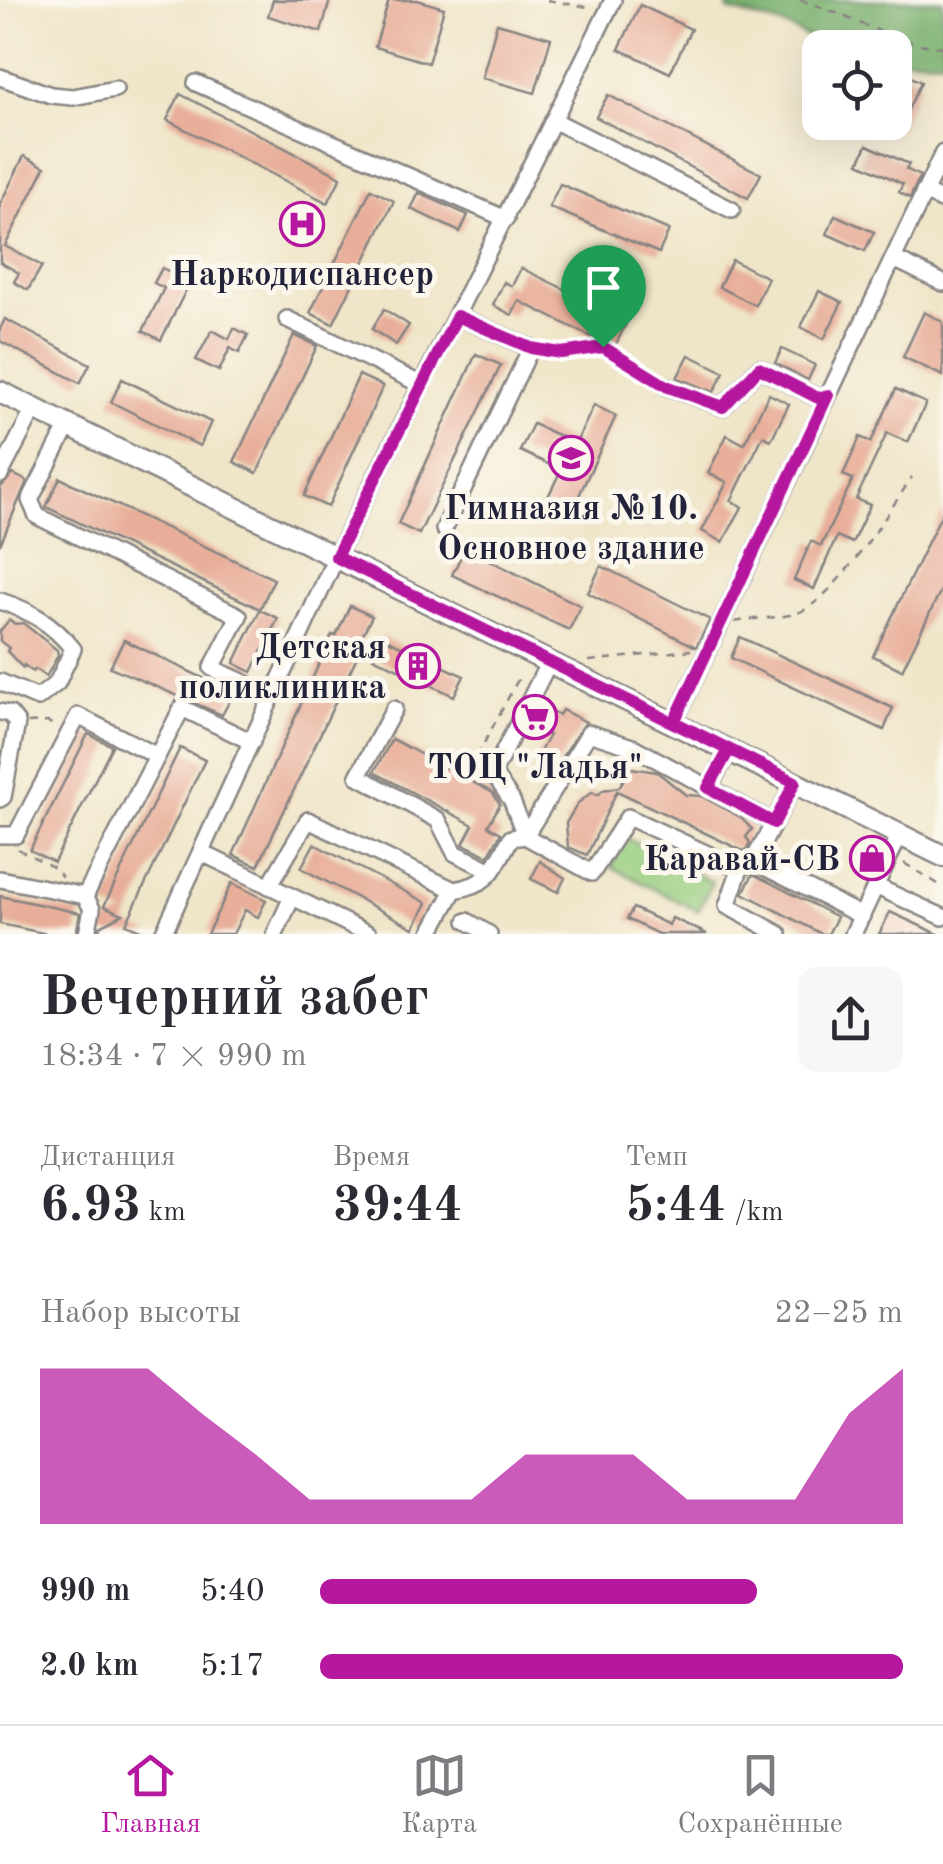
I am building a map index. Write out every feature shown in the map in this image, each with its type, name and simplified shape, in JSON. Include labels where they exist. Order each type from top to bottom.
[{"type":"main road","points":[[0,392],[943,856]]},
{"type":"street","points":[[163,934],[336,557],[613,0]]},
{"type":"street","points":[[0,77],[51,96],[73,97],[115,90]]},
{"type":"street","points":[[196,83],[506,218]]},
{"type":"street","points":[[553,120],[732,210]]},
{"type":"street","points":[[674,722],[943,153]]},
{"type":"street","points":[[924,192],[943,201]]},
{"type":"street","points":[[894,258],[943,283]]},
{"type":"street","points":[[444,529],[531,348],[457,316]]},
{"type":"street","points":[[287,319],[422,386]]},
{"type":"street","points":[[666,386],[723,407],[759,368],[818,398],[828,395]]},
{"type":"street","points":[[0,475],[34,409]]},
{"type":"street","points":[[68,426],[30,500],[37,516],[239,616],[212,668],[273,696]]},
{"type":"street","points":[[0,602],[26,609],[56,628],[73,649],[57,683],[38,698],[0,682]]},
{"type":"street","points":[[525,836],[512,800],[493,773],[549,662]]},
{"type":"street","points":[[80,895],[182,708],[252,742]]},
{"type":"street","points":[[394,709],[358,776],[438,820],[455,853],[492,871]]},
{"type":"street","points":[[0,712],[10,714],[17,723],[4,796],[0,799]]},
{"type":"street","points":[[0,835],[16,834],[78,716],[157,756]]},
{"type":"street","points":[[525,836],[590,733],[635,748],[774,823]]},
{"type":"street","points":[[708,788],[729,750]]},
{"type":"street","points":[[779,934],[727,906],[795,782]]},
{"type":"street","points":[[270,886],[308,820],[454,890],[478,886],[492,871],[511,838],[525,836],[592,872],[628,817],[862,916]]},
{"type":"street","points":[[853,934],[900,834]]},
{"type":"street","points":[[202,853],[369,934]]},
{"type":"street","points":[[0,879],[80,895],[92,909],[87,934]]},
{"type":"street","points":[[875,886],[943,918]]},
{"type":"street","points":[[430,934],[454,890]]},
{"type":"street","points":[[275,934],[292,897]]},
{"type":"street","points":[[468,922],[489,934]]},
{"type":"path","points":[[547,0],[595,8],[600,0]]},
{"type":"path","points":[[800,0],[893,35],[943,47]]},
{"type":"path","points":[[531,348],[561,353],[603,347],[666,386]]},
{"type":"path","points":[[588,661],[697,650],[717,632],[759,616],[799,613],[836,584],[912,477]]},
{"type":"path","points":[[468,771],[520,674]]},
{"type":"path","points":[[17,723],[47,722],[69,732]]},
{"type":"path","points":[[14,847],[55,868],[80,895]]},
{"type":"path","points":[[890,854],[943,887]]},
{"type":"green space","points":[[728,0],[943,0],[943,60],[912,59],[912,30],[802,30],[802,35],[783,25],[728,10]]},
{"type":"green space","points":[[626,838],[712,882],[698,911],[611,867]]},
{"type":"building","points":[[273,0],[330,0],[321,32],[268,16]]},
{"type":"building","points":[[389,0],[417,0],[444,8],[428,63],[375,47]]},
{"type":"building","points":[[640,5],[691,29],[670,73],[619,49]]},
{"type":"building","points":[[497,23],[551,38],[535,93],[482,78]]},
{"type":"building","points":[[912,78],[921,82],[912,101]]},
{"type":"building","points":[[180,94],[341,177],[328,203],[167,120]]},
{"type":"building","points":[[608,95],[761,174],[748,198],[596,117]]},
{"type":"building","points":[[867,145],[909,164],[906,169],[920,176],[910,198],[899,192],[903,184],[859,163]]},
{"type":"building","points":[[24,156],[45,167],[5,246],[42,266],[28,290],[14,282],[19,273],[0,262],[0,204]]},
{"type":"building","points":[[560,184],[669,230],[659,253],[549,207]]},
{"type":"building","points":[[371,189],[394,201],[333,324],[310,313]]},
{"type":"building","points":[[419,193],[468,215],[460,232],[411,209]]},
{"type":"building","name":"Наркодиспансер","points":[[296,208],[319,220],[308,241],[286,229]]},
{"type":"building","points":[[835,215],[874,232],[865,251],[827,234]]},
{"type":"building","points":[[732,260],[768,278],[755,305],[719,287]]},
{"type":"building","points":[[162,268],[190,282],[161,340],[143,331],[164,288],[154,283]]},
{"type":"building","points":[[521,268],[628,320],[614,348],[519,301],[512,315],[493,305],[504,282],[512,286]]},
{"type":"building","points":[[819,291],[842,302],[824,339],[801,327]]},
{"type":"building","points":[[384,309],[409,325],[396,345],[372,329]]},
{"type":"building","points":[[924,312],[943,322],[943,376],[903,357]]},
{"type":"building","points":[[5,319],[90,364],[80,383],[0,341]]},
{"type":"building","points":[[234,328],[248,335],[239,353],[230,348],[219,371],[196,360],[212,330],[229,339]]},
{"type":"building","points":[[294,335],[317,346],[257,473],[234,462]]},
{"type":"building","points":[[782,349],[815,365],[808,380],[775,363]]},
{"type":"building","points":[[476,354],[501,365],[419,534],[398,524]]},
{"type":"building","points":[[689,355],[724,372],[714,392],[677,378]]},
{"type":"building","points":[[359,375],[383,386],[328,507],[304,496]]},
{"type":"building","points":[[122,379],[211,422],[200,446],[111,402]]},
{"type":"building","points":[[896,389],[926,403],[908,442],[887,433],[856,499],[870,505],[852,543],[837,536],[814,589],[794,580],[811,541],[821,546],[853,479],[843,475],[860,437],[871,442]]},
{"type":"building","points":[[769,394],[789,404],[771,440],[763,436],[731,501],[742,507],[723,542],[702,531],[727,482],[708,473],[727,435],[744,444]]},
{"type":"building","points":[[594,405],[616,416],[569,517],[544,505],[561,470],[520,451],[533,424],[576,443]]},
{"type":"building","points":[[13,474],[27,481],[0,545],[0,488]]},
{"type":"building","points":[[60,478],[274,579],[260,609],[46,507]]},
{"type":"building","points":[[943,511],[943,586],[902,670],[873,656]]},
{"type":"building","points":[[465,548],[581,606],[569,630],[452,575]]},
{"type":"building","points":[[601,566],[710,620],[696,647],[588,593]]},
{"type":"building","points":[[350,606],[372,616],[357,646],[361,648],[258,866],[233,855],[332,635],[336,636]]},
{"type":"building","points":[[260,610],[278,618],[252,672],[234,663]]},
{"type":"building","points":[[9,620],[23,623],[57,650],[46,677],[35,669],[33,672],[24,665],[23,668],[0,641],[0,631]]},
{"type":"building","name":"Детская поликлиника","points":[[382,637],[464,676],[454,696],[373,657]]},
{"type":"building","points":[[740,637],[893,708],[884,730],[731,658]]},
{"type":"building","points":[[124,640],[234,693],[222,715],[110,667]]},
{"type":"building","points":[[539,707],[559,715],[562,710],[586,722],[553,770],[535,761],[549,735],[529,727]]},
{"type":"building","points":[[88,734],[112,746],[54,862],[30,850]]},
{"type":"building","points":[[392,739],[493,793],[500,804],[488,826],[501,833],[488,856],[463,844],[473,825],[374,772]]},
{"type":"building","points":[[180,748],[205,760],[126,924],[150,934],[98,934],[100,926],[123,914],[104,906]]},
{"type":"building","points":[[631,768],[657,772],[686,795],[701,796],[740,817],[752,829],[746,837],[750,843],[747,849],[743,851],[617,791],[587,855],[568,847],[566,823],[578,803],[592,792],[598,795],[619,787]]},
{"type":"building","points":[[314,844],[427,903],[414,928],[301,868]]},
{"type":"building","points":[[540,861],[565,878],[558,892],[531,879]]},
{"type":"building","points":[[753,874],[837,917],[828,934],[743,893]]},
{"type":"building","points":[[232,883],[266,900],[258,917],[245,910],[233,934],[207,934]]},
{"type":"building","points":[[0,896],[80,913],[76,934],[48,934],[0,924]]},
{"type":"building","points":[[633,908],[669,925],[672,918],[707,934],[658,934],[627,919]]},
{"type":"building","points":[[890,912],[938,934],[879,934]]},
{"type":"place","name":"Наркодиспансер","points":[[302,224]]},
{"type":"place","name":"Гимназия №10. Основное здание","points":[[571,458]]},
{"type":"place","name":"Детская поликлиника","points":[[418,666]]},
{"type":"place","name":"ТОЦ \"Ладья\"","points":[[535,717]]},
{"type":"place","name":"Каравай-СВ","points":[[872,858]]},
{"type":"route","points":[[457,316],[531,348],[561,353],[603,347],[666,386],[723,407],[759,368],[818,398],[828,395],[674,722],[795,782],[774,823],[708,788],[729,750],[336,557],[457,316]]}]
